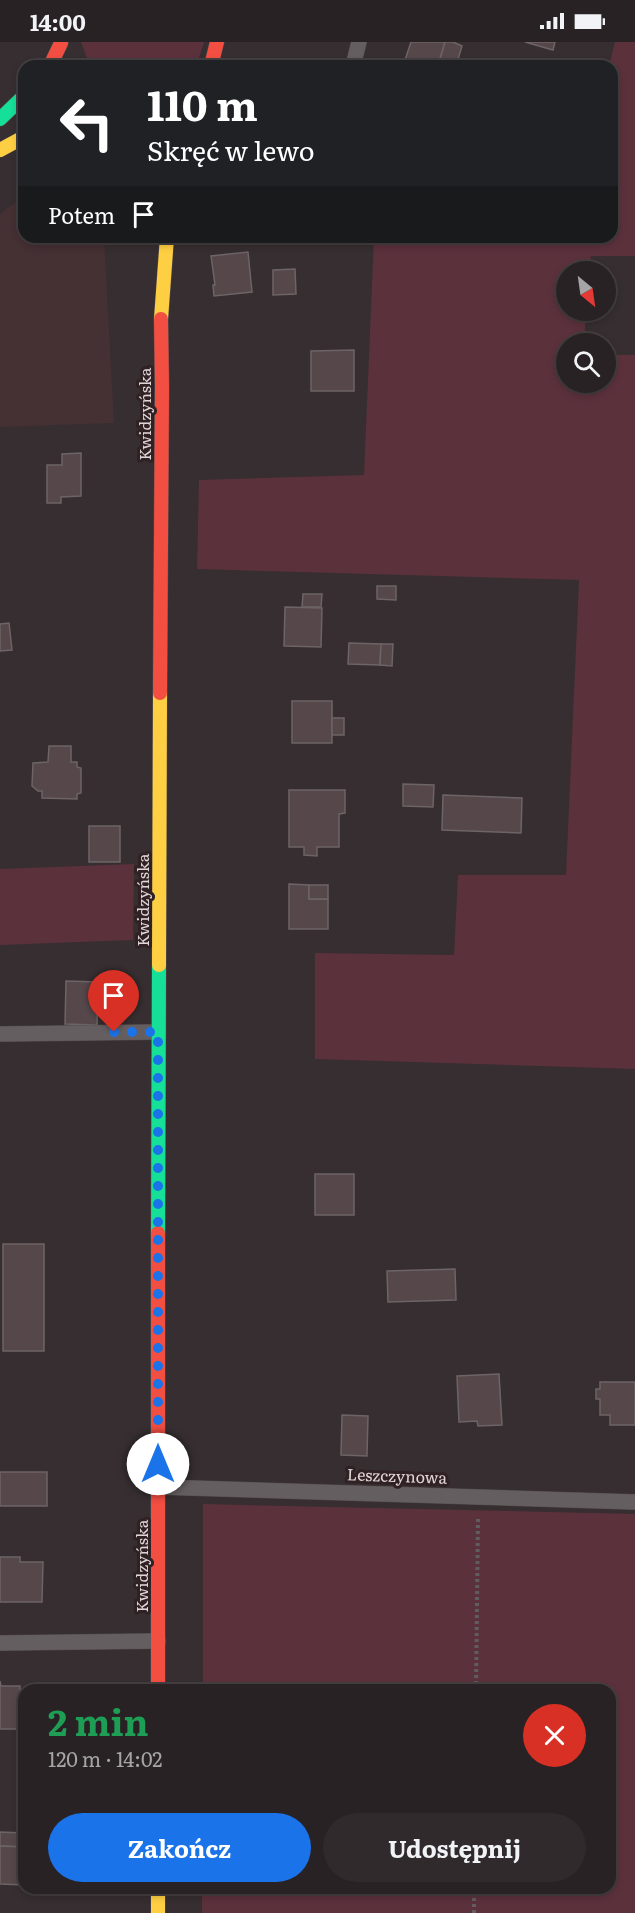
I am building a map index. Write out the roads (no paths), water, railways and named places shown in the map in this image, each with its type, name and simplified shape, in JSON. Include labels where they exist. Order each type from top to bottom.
[{"type":"main road","points":[[53,60],[61,42]]},
{"type":"main road","points":[[61,42],[66,60]]},
{"type":"main road","points":[[213,60],[218,42]]},
{"type":"main road","points":[[0,119],[18,102]]},
{"type":"main road","points":[[0,150],[18,140]]},
{"type":"main road","points":[[160,326],[167,243]]},
{"type":"main road","points":[[151,270],[160,326]]},
{"type":"main road","name":"Kwidzyńska","points":[[158,1684],[158,1032],[162,399],[160,326]]},
{"type":"main road","points":[[158,1894],[158,1913]]},
{"type":"lane","points":[[354,60],[359,42]]},
{"type":"lane","points":[[0,1034],[158,1032]]},
{"type":"lane","name":"Leszczynowa","points":[[158,1487],[635,1502]]},
{"type":"lane","points":[[0,1643],[158,1641]]}]
